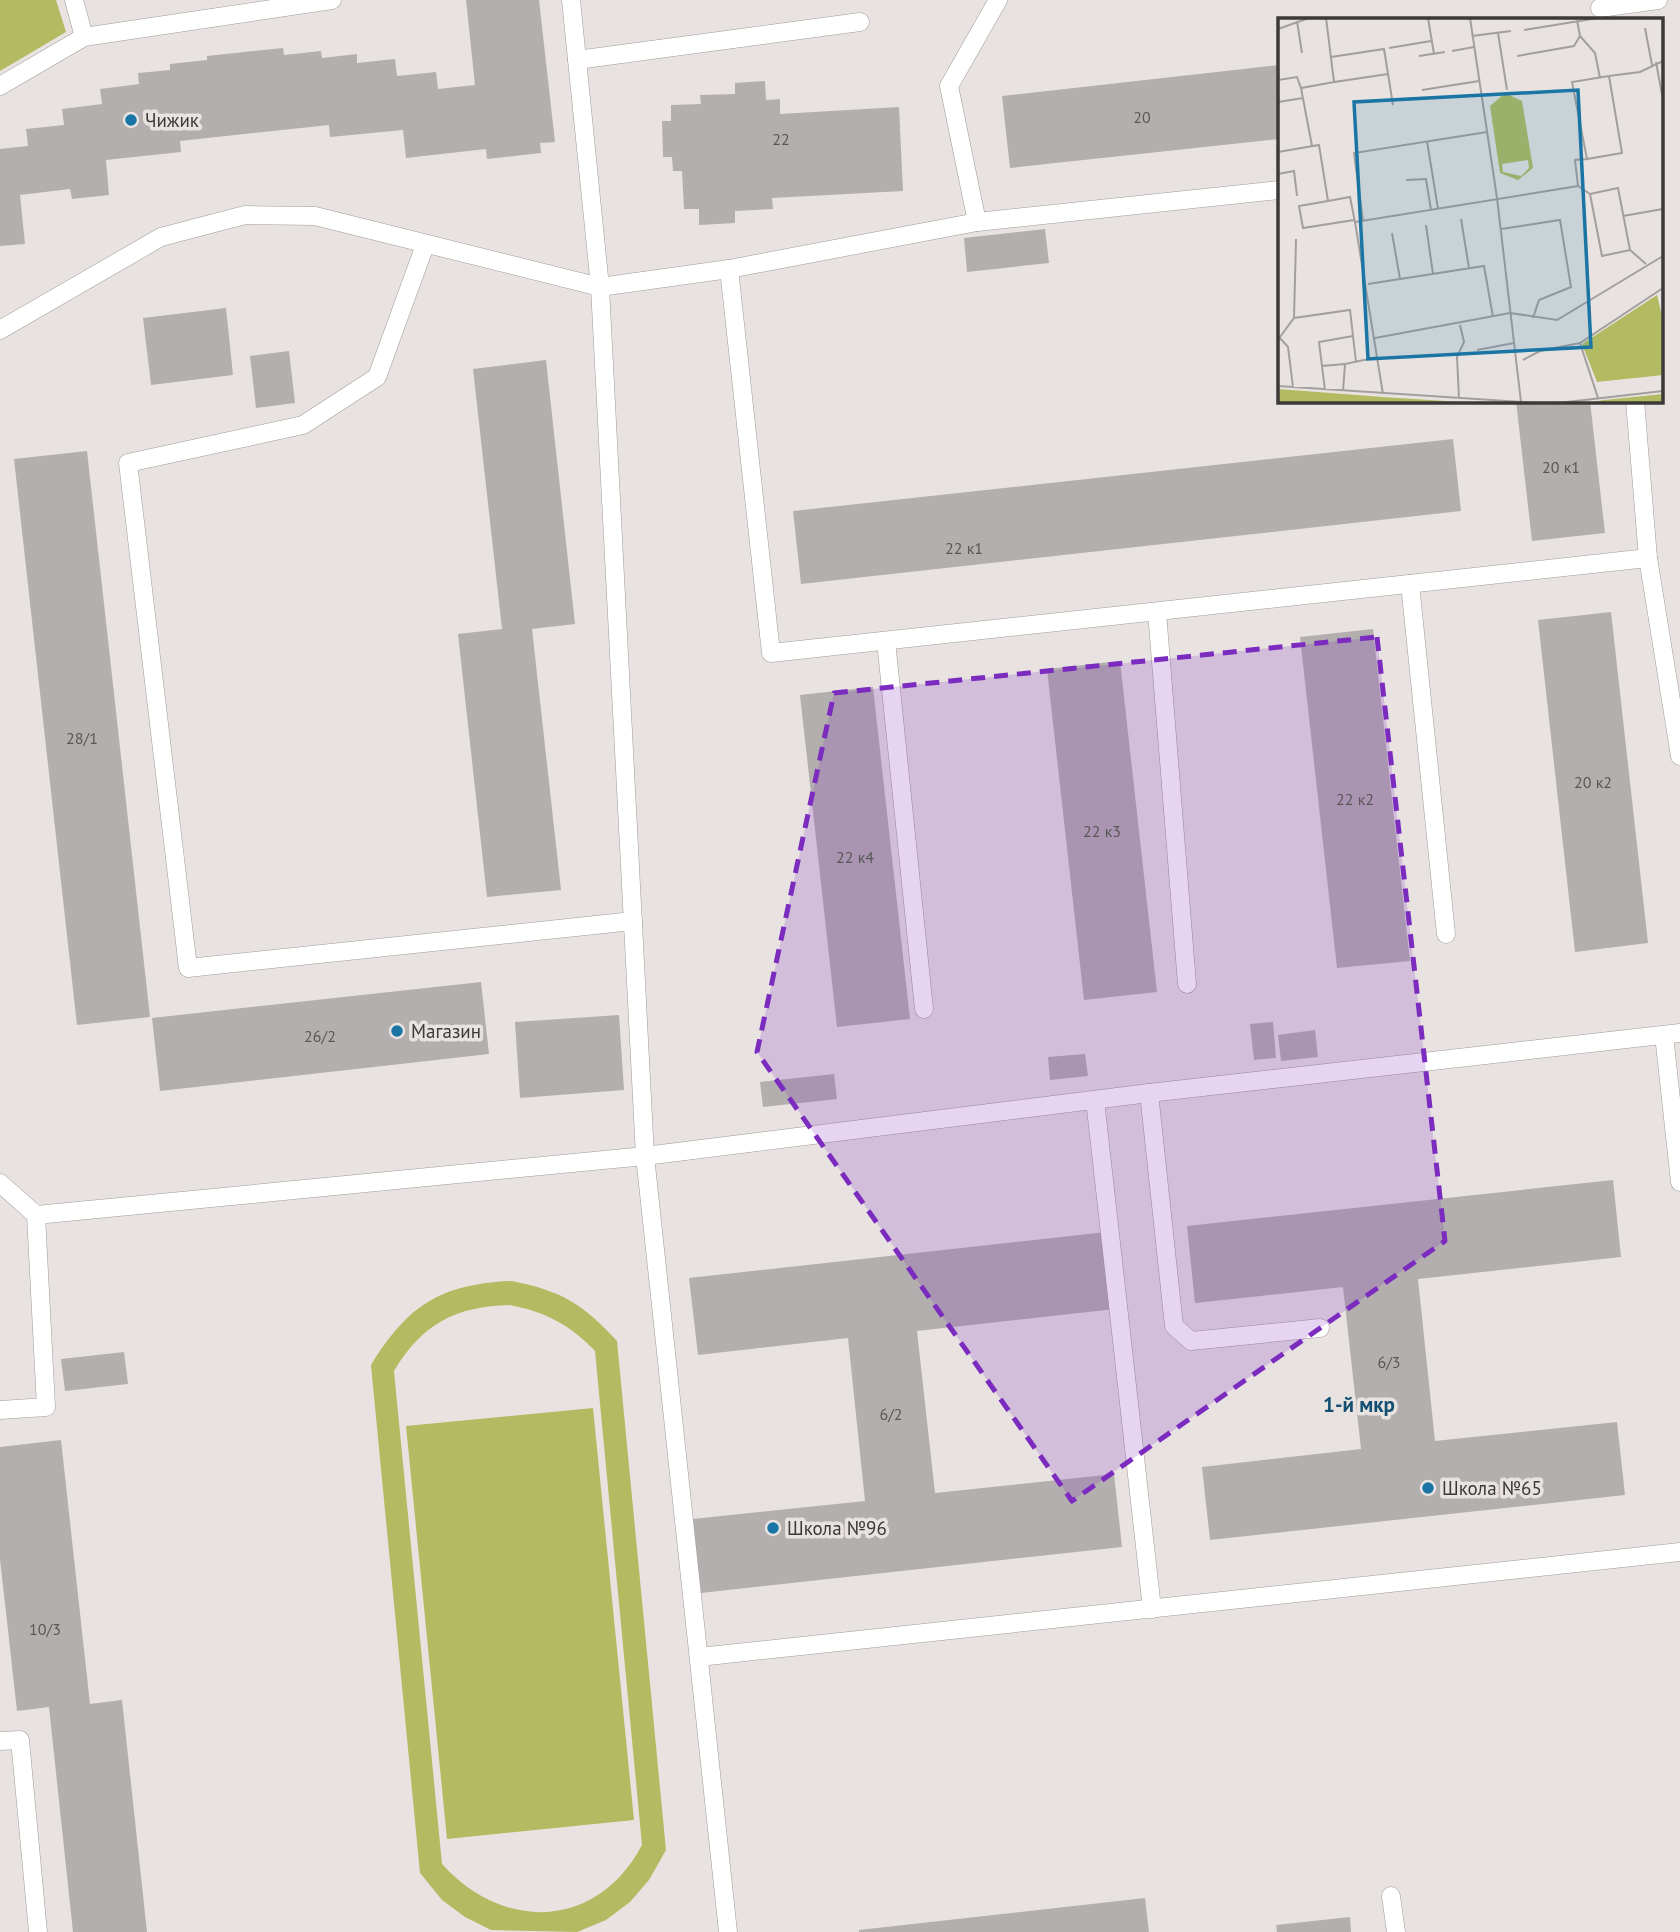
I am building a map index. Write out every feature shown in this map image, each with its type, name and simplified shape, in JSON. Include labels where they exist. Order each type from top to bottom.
[{"type":"lane","points":[[74,0],[83,37]]},
{"type":"lane","points":[[0,86],[83,37],[332,0]]},
{"type":"lane","points":[[571,0],[600,287],[645,1156],[728,1932]]},
{"type":"lane","points":[[977,222],[949,86],[998,0]]},
{"type":"lane","points":[[1600,9],[1657,0]]},
{"type":"lane","points":[[577,60],[860,22]]},
{"type":"lane","points":[[0,330],[161,237],[245,215],[315,216],[600,287],[729,269],[977,222],[1278,190]]},
{"type":"lane","points":[[425,245],[377,377],[303,425],[128,463],[188,968],[633,921]]},
{"type":"lane","points":[[729,269],[771,653],[1648,558]]},
{"type":"lane","points":[[1635,402],[1648,558],[1680,756]]},
{"type":"lane","points":[[1410,584],[1446,934]]},
{"type":"lane","points":[[1157,612],[1188,984]]},
{"type":"lane","points":[[886,641],[925,1009]]},
{"type":"lane","points":[[36,1215],[645,1156],[1149,1093],[1672,1034],[1680,1182]]},
{"type":"lane","points":[[1149,1093],[1174,1326],[1191,1341],[1320,1328]]},
{"type":"lane","points":[[1095,1100],[1152,1609]]},
{"type":"lane","points":[[0,1183],[36,1215],[46,1407],[0,1410]]},
{"type":"lane","points":[[699,1657],[1680,1552]]},
{"type":"lane","points":[[0,1741],[20,1740],[38,1932]]},
{"type":"lane","points":[[1391,1896],[1396,1932]]},
{"type":"highlighted area","points":[[1377,637],[1445,1241],[1072,1501],[757,1052],[834,693]]},
{"type":"green space","points":[[0,0],[56,0],[66,32],[0,71]]},
{"type":"green space","points":[[512,1281],[545,1289],[582,1308],[617,1341],[666,1850],[649,1880],[630,1902],[606,1920],[577,1932],[491,1930],[465,1917],[442,1900],[420,1873],[371,1365],[385,1344],[413,1313],[446,1293],[487,1283]],"holes":[[[510,1305],[557,1321],[595,1351],[642,1845],[623,1873],[600,1893],[575,1906],[548,1912],[520,1910],[493,1902],[466,1886],[442,1864],[394,1371],[416,1341],[442,1321],[473,1309],[491,1306]]]},
{"type":"green space","points":[[593,1408],[634,1820],[447,1839],[406,1426]]},
{"type":"building","points":[[466,0],[539,0],[555,142],[540,143],[541,153],[487,159],[486,149],[406,158],[403,130],[330,137],[329,125],[180,141],[181,152],[106,160],[109,195],[72,199],[70,189],[20,195],[25,244],[0,246],[0,149],[28,146],[26,129],[64,125],[62,109],[102,104],[100,89],[139,84],[138,73],[170,70],[170,64],[207,60],[207,56],[283,48],[284,55],[321,51],[322,58],[357,54],[357,63],[395,59],[397,76],[436,72],[438,89],[475,85]]},
{"type":"building","points":[[1278,65],[1278,139],[1010,168],[1002,96]]},
{"type":"building","points":[[765,81],[766,100],[780,99],[780,114],[899,107],[903,191],[772,198],[773,209],[735,211],[735,223],[699,225],[699,209],[684,209],[682,171],[673,171],[672,157],[663,157],[662,121],[671,121],[671,105],[701,104],[700,95],[735,94],[735,83]]},
{"type":"building","points":[[1045,229],[1049,263],[967,272],[964,238]]},
{"type":"building","points":[[226,308],[233,375],[151,385],[143,318]]},
{"type":"building","points":[[289,351],[295,403],[256,408],[250,356]]},
{"type":"building","points":[[546,360],[575,624],[532,629],[561,890],[487,897],[458,634],[502,629],[473,369]]},
{"type":"building","points":[[1516,402],[1590,402],[1605,533],[1532,541]]},
{"type":"building","points":[[1453,439],[1461,511],[801,584],[793,511]]},
{"type":"building","points":[[87,451],[150,1017],[77,1025],[14,459]]},
{"type":"building","points":[[1611,612],[1648,943],[1575,952],[1538,620]]},
{"type":"building","points":[[1373,629],[1410,961],[1337,968],[1300,637]]},
{"type":"building","points":[[1120,661],[1157,992],[1084,1000],[1047,669]]},
{"type":"building","points":[[873,687],[910,1019],[837,1027],[800,695]]},
{"type":"building","points":[[481,982],[489,1054],[160,1091],[152,1018]]},
{"type":"building","points":[[619,1015],[624,1090],[520,1098],[515,1022]]},
{"type":"building","points":[[1273,1022],[1276,1058],[1254,1060],[1250,1024]]},
{"type":"building","points":[[1315,1030],[1318,1057],[1281,1061],[1278,1035]]},
{"type":"building","points":[[1085,1054],[1088,1076],[1050,1080],[1048,1057]]},
{"type":"building","points":[[834,1074],[837,1099],[763,1107],[760,1082]]},
{"type":"building","points":[[1613,1180],[1621,1257],[1418,1279],[1435,1441],[1617,1422],[1625,1495],[1210,1540],[1202,1467],[1361,1449],[1343,1287],[1195,1303],[1187,1226]]},
{"type":"building","points":[[1106,1232],[1115,1309],[917,1331],[935,1493],[1114,1474],[1122,1547],[701,1593],[693,1519],[865,1501],[848,1338],[698,1355],[689,1278]]},
{"type":"building","points":[[124,1352],[128,1384],[65,1391],[61,1359]]},
{"type":"building","points":[[61,1440],[90,1704],[122,1700],[147,1932],[73,1932],[49,1707],[17,1711],[0,1559],[0,1447]]},
{"type":"building","points":[[1145,1898],[1149,1932],[859,1932],[859,1930]]},
{"type":"building","points":[[1350,1917],[1351,1932],[1277,1932],[1276,1925]]},
{"type":"place","name":"Чижик","points":[[131,120]]},
{"type":"place","name":"Магазин","points":[[397,1031]]},
{"type":"place","name":"Школа №65","points":[[1428,1488]]},
{"type":"place","name":"Школа №96","points":[[773,1528]]},
{"type":"district","name":"1-й мкр","points":[[1359,1404]]}]
